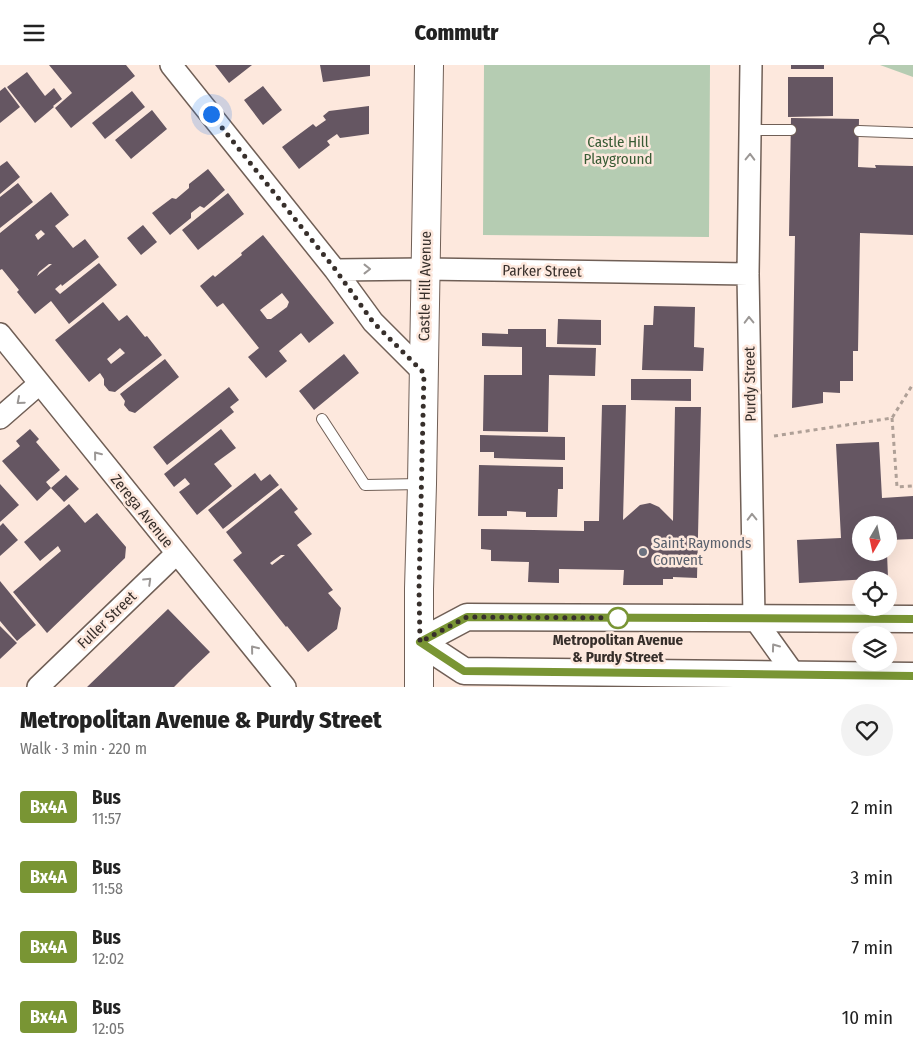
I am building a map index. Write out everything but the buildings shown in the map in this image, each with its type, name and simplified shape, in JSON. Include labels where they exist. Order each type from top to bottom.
[{"type":"main road","name":"Castle Hill Avenue","points":[[419,687],[419,589],[429,65]]},
{"type":"street","points":[[171,65],[335,269],[373,322],[424,373]]},
{"type":"street","name":"Purdy Street","points":[[751,65],[748,274],[754,619]]},
{"type":"street","name":"Parker Street","points":[[335,269],[748,274]]},
{"type":"street","name":"Zerega Avenue","points":[[0,334],[285,687]]},
{"type":"street","points":[[0,418],[39,384]]},
{"type":"street","name":"Fuller Street","points":[[38,687],[177,553]]},
{"type":"street","points":[[913,619],[467,617],[420,642],[464,671],[800,681],[913,677]]},
{"type":"street","points":[[754,619],[800,681]]},
{"type":"lane","points":[[750,130],[791,131]]},
{"type":"lane","points":[[859,131],[913,133]]},
{"type":"lane","points":[[322,419],[365,485],[422,484]]},
{"type":"path","points":[[913,384],[892,418],[896,487],[913,486]]},
{"type":"path","points":[[774,436],[892,418]]},
{"type":"green space","name":"Castle Hill Playground","points":[[484,65],[710,65],[709,237],[483,235]]},
{"type":"green space","points":[[880,65],[913,65],[913,77]]},
{"type":"bus line","name":"Bx4A","points":[[913,619],[467,617],[420,642],[464,671],[913,676]]},
{"type":"place","name":"Saint Raymonds Convent","points":[[643,552]]},
{"type":"place","name":"Metropolitan Avenue & Purdy Street","points":[[618,618]]},
{"type":"route","points":[[211,114],[335,269],[373,322],[424,373],[419,589],[420,642],[467,617],[621,618],[618,618]]}]
